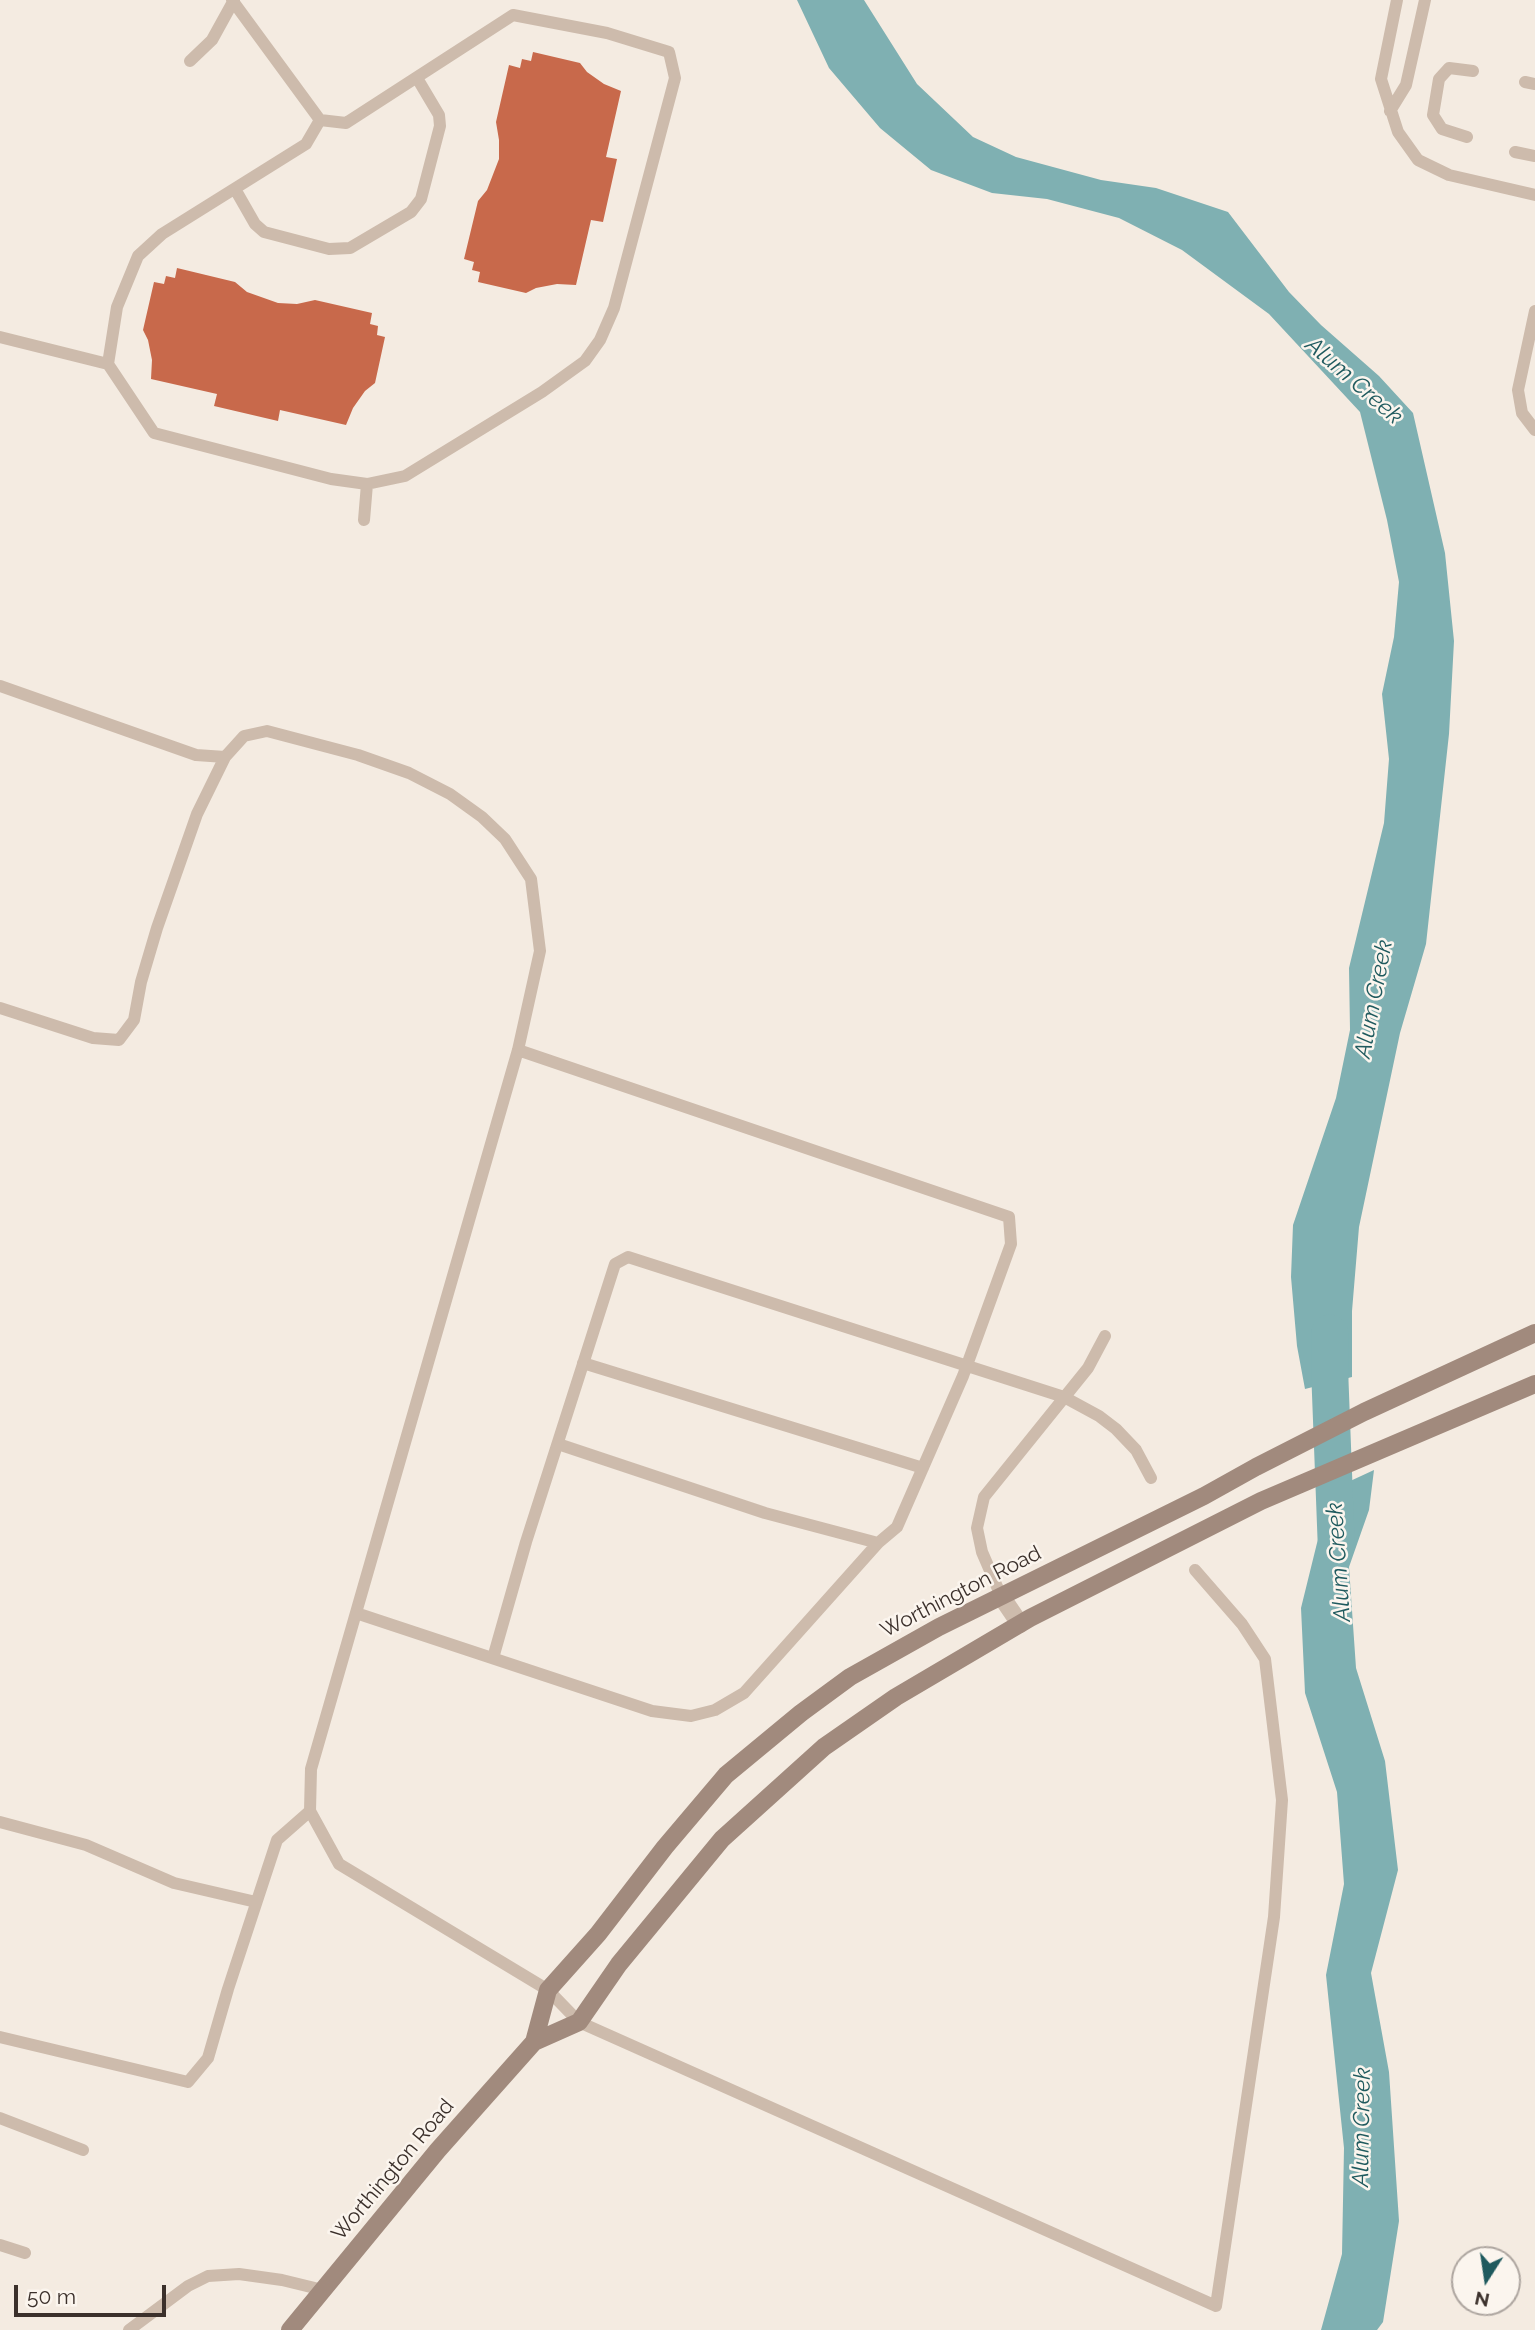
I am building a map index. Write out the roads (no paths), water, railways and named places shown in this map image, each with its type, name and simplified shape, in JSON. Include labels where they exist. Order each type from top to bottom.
[{"type":"main road","name":"Worthington Road","points":[[534,2042],[548,1990],[598,1934],[665,1847],[726,1775],[850,1677],[895,1651],[1204,1496],[1256,1467],[1417,1387],[1535,1333]]},
{"type":"main road","points":[[579,2022],[619,1964],[722,1839],[824,1747],[896,1697],[1020,1624],[1261,1500],[1535,1384]]},
{"type":"main road","name":"Worthington Road","points":[[290,2330],[438,2150],[534,2042],[579,2022]]},
{"type":"street","points":[[1001,1597],[1020,1624]]},
{"type":"lane","points":[[0,337],[108,364],[154,433],[331,479],[367,484],[405,476],[542,392],[584,361],[600,340],[614,307],[675,78],[669,52],[607,33],[513,15],[346,123],[320,120],[234,0],[212,40],[190,61]]},
{"type":"lane","points":[[1397,0],[1381,79],[1398,132],[1418,160],[1448,175],[1535,195]]},
{"type":"lane","points":[[1390,111],[1405,85],[1425,0]]},
{"type":"lane","points":[[1467,137],[1442,129],[1433,116],[1439,79],[1449,68],[1473,71]]},
{"type":"lane","points":[[234,189],[255,224],[264,232],[329,249],[350,248],[411,212],[421,199],[440,126],[439,115],[417,78]]},
{"type":"lane","points":[[108,364],[117,307],[138,256],[162,234],[306,145],[320,120]]},
{"type":"lane","points":[[1515,152],[1535,156]]},
{"type":"lane","points":[[1535,311],[1518,390],[1522,413],[1535,430]]},
{"type":"lane","points":[[364,520],[367,484]]},
{"type":"lane","points":[[0,686],[196,755],[225,757]]},
{"type":"lane","points":[[0,1008],[93,1038],[119,1040],[134,1020],[141,982],[157,928],[197,814],[225,757],[243,736],[267,731],[358,755],[408,773],[450,794],[482,817],[505,839],[531,879],[540,951],[518,1050],[311,1769],[310,1811],[340,1864],[548,1990],[579,2022],[1216,2306],[1274,1917],[1282,1800],[1265,1659],[1242,1624],[1195,1570]]},
{"type":"lane","points":[[356,1613],[652,1711],[691,1716],[715,1710],[744,1693],[878,1543],[897,1527],[967,1366],[1011,1244],[1009,1217],[518,1050]]},
{"type":"lane","points":[[493,1658],[615,1264],[628,1257],[1063,1397],[1100,1416],[1116,1429],[1136,1450],[1151,1478]]},
{"type":"lane","points":[[1001,1597],[982,1552],[977,1528],[984,1497],[1088,1368],[1105,1336]]},
{"type":"lane","points":[[583,1363],[923,1468]]},
{"type":"lane","points":[[558,1444],[765,1513],[878,1543]]},
{"type":"lane","points":[[0,2038],[188,2082],[208,2058],[277,1840],[310,1811]]},
{"type":"lane","points":[[0,1822],[86,1845],[174,1883],[256,1902]]},
{"type":"lane","points":[[0,2118],[83,2150]]},
{"type":"lane","points":[[0,2245],[24,2253]]},
{"type":"lane","points":[[129,2330],[188,2286],[208,2276],[250,2275],[323,2291]]},
{"type":"water","points":[[797,0],[864,0],[917,84],[973,137],[1016,157],[1101,180],[1156,188],[1228,212],[1289,292],[1321,325],[1379,376],[1413,413],[1445,553],[1454,641],[1449,734],[1426,944],[1400,1033],[1359,1227],[1352,1311],[1352,1377],[1305,1389],[1297,1346],[1291,1277],[1293,1225],[1336,1098],[1350,1030],[1349,968],[1384,823],[1389,759],[1382,694],[1394,637],[1399,582],[1387,520],[1360,412],[1269,314],[1182,250],[1119,218],[1047,199],[992,193],[931,170],[880,128],[829,68]]},
{"type":"water","points":[[1374,1470],[1369,1510],[1349,1567],[1356,1668],[1385,1761],[1398,1870],[1371,1973],[1389,2072],[1399,2221],[1383,2322],[1377,2330],[1321,2330],[1342,2254],[1344,2148],[1326,1975],[1344,1884],[1337,1792],[1305,1693],[1301,1608],[1318,1539],[1320,1495]]},
{"type":"waterway","name":"Alum Creek","points":[[1330,1333],[1336,1538]]}]
